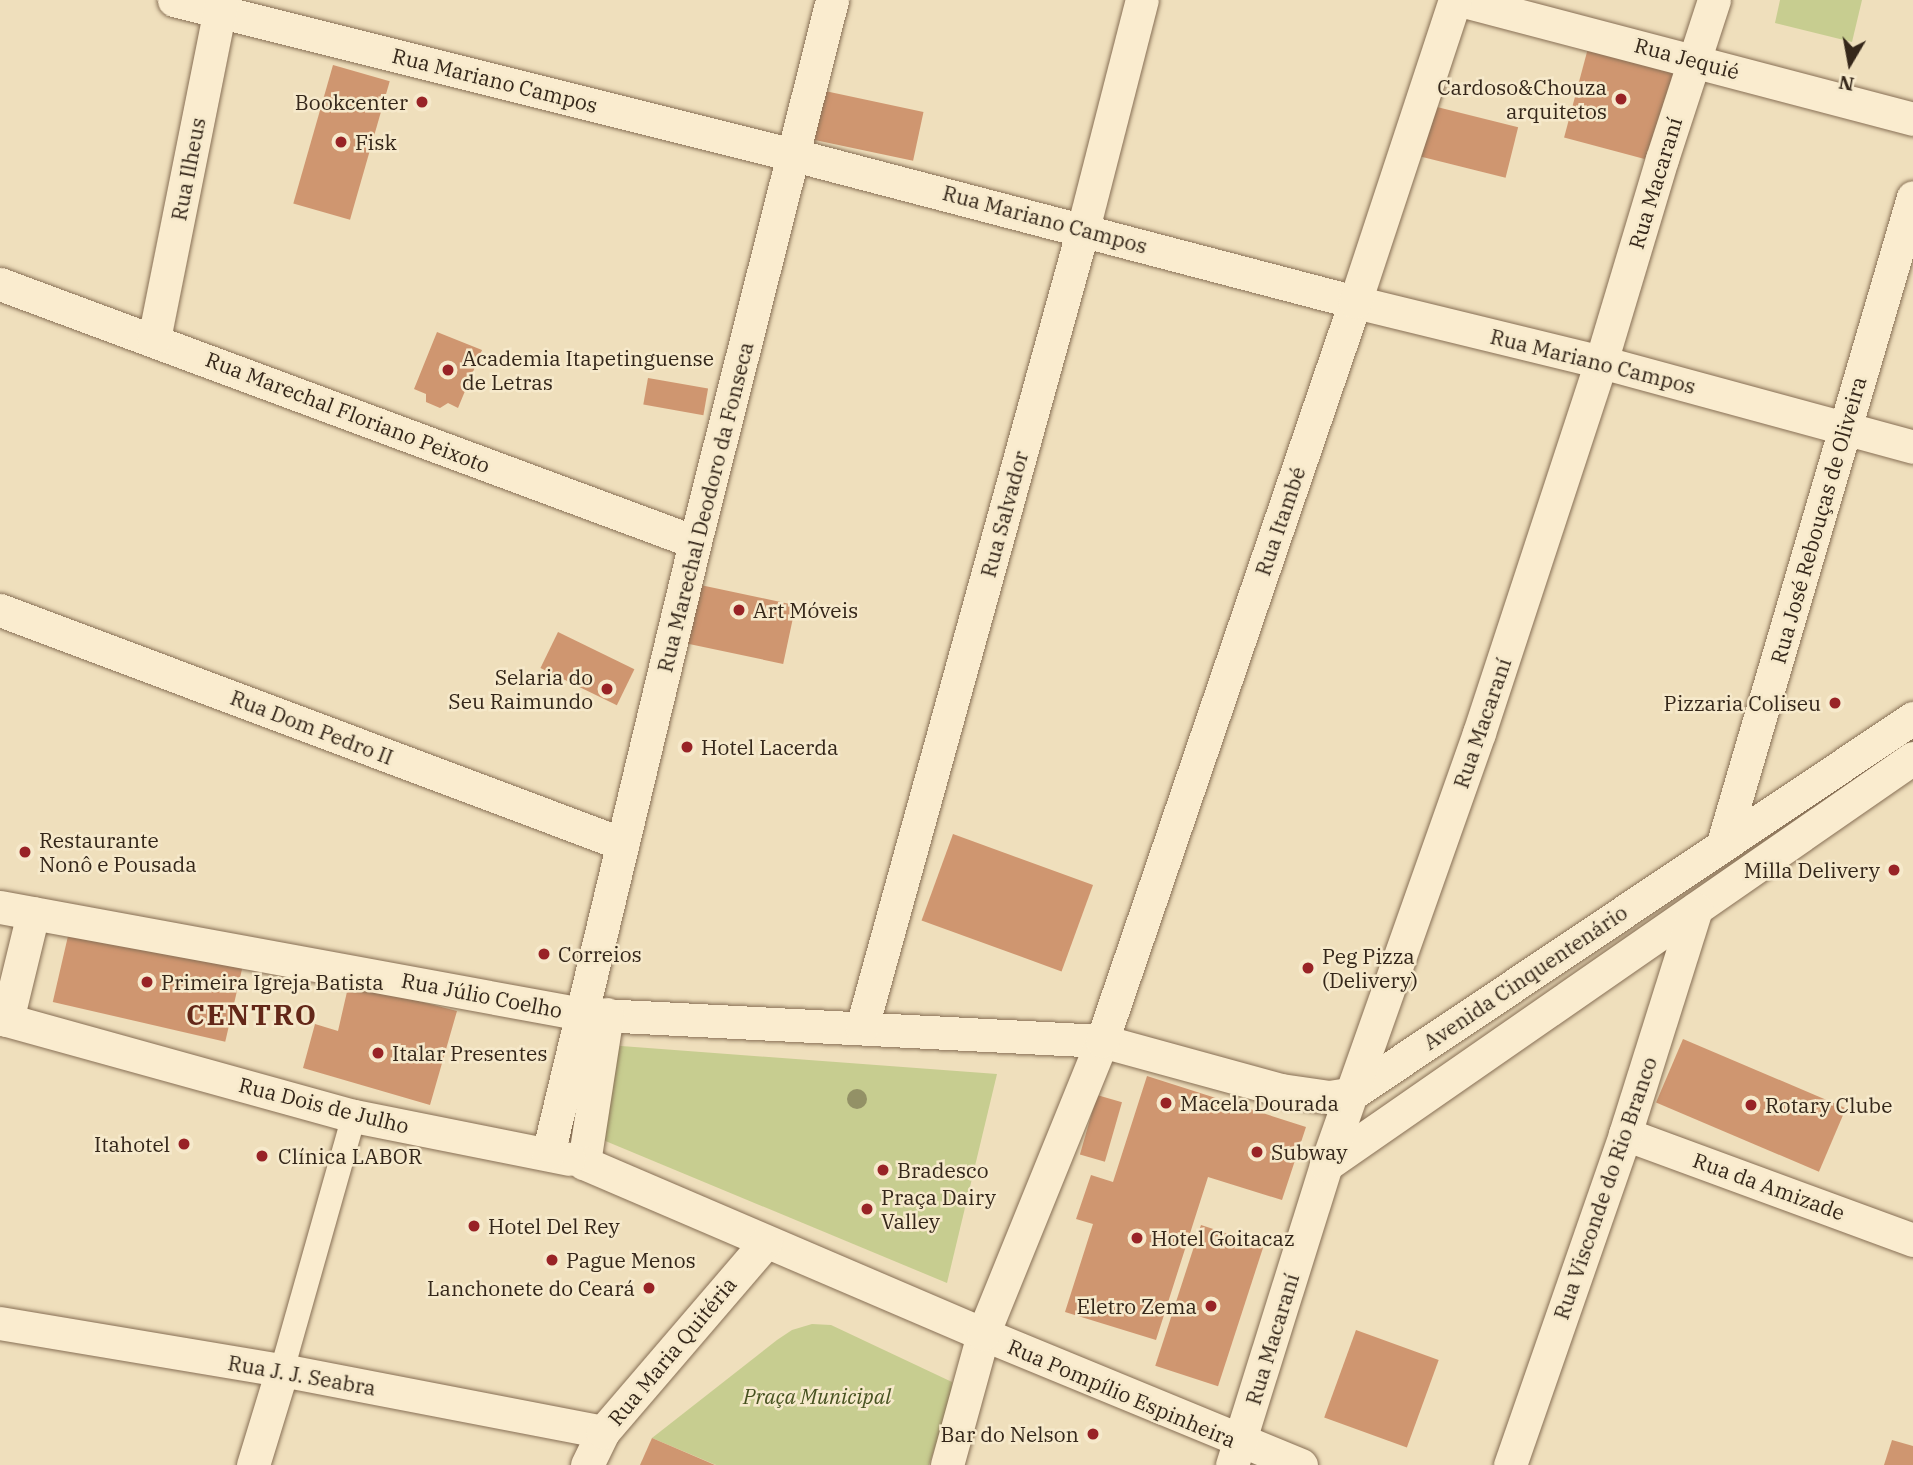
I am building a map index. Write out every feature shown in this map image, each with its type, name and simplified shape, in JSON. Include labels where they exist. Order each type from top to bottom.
[{"type":"street","name":"Rua Mariano Campos","points":[[174,0],[221,6],[1355,302],[1601,362],[1913,447]]},
{"type":"street","name":"Rua Marechal Deodoro da Fonseca","points":[[594,1014],[624,844],[695,542],[832,0]]},
{"type":"street","name":"Rua Salvador","points":[[862,1027],[1083,229],[1142,0]]},
{"type":"street","name":"Rua Jequié","points":[[1457,0],[1913,119]]},
{"type":"street","name":"Rua Itambé","points":[[1102,1041],[1457,0]]},
{"type":"street","name":"Rua Macaraní","points":[[1236,1453],[1325,1165],[1353,1093],[1479,733],[1601,362],[1693,60],[1714,0]]},
{"type":"street","name":"Rua Ilheus","points":[[154,339],[221,6]]},
{"type":"street","name":"Rua José Rebouças de Oliveira","points":[[1723,843],[1913,197]]},
{"type":"street","name":"Rua Marechal Floriano Peixoto","points":[[0,284],[695,542]]},
{"type":"street","name":"Rua Dom Pedro II","points":[[0,610],[624,844]]},
{"type":"street","name":"Avenida Cinquentenário","points":[[1102,1041],[1281,1090],[1329,1097],[1353,1093],[1913,718]]},
{"type":"street","name":"Avenida Cinquentenário","points":[[1325,1165],[1913,758]]},
{"type":"street","name":"Rua Júlio Coelho","points":[[0,907],[594,1014]]},
{"type":"street","name":"Rua Visconde do Rio Branco","points":[[1510,1465],[1625,1134],[1696,909]]},
{"type":"street","points":[[4,1020],[33,913]]},
{"type":"street","points":[[594,1014],[1102,1041],[983,1334],[947,1465]]},
{"type":"street","points":[[548,1154],[594,1014]]},
{"type":"street","points":[[594,1014],[584,1163],[983,1334]]},
{"type":"street","name":"Rua Dois de Julho","points":[[4,1020],[66,1034],[354,1116],[584,1163]]},
{"type":"street","points":[[253,1465],[354,1116]]},
{"type":"street","name":"Rua da Amizade","points":[[1625,1134],[1913,1240]]},
{"type":"street","name":"Rua Maria Quitéria","points":[[587,1465],[603,1432],[766,1242]]},
{"type":"street","name":"Rua J. J. Seabra","points":[[0,1323],[282,1370],[603,1432]]},
{"type":"street","name":"Rua Pompílio Espinheira","points":[[983,1334],[1236,1453],[1301,1465]]},
{"type":"green space","points":[[1780,0],[1862,0],[1852,42],[1775,23]]},
{"type":"green space","name":"Praça Dairy Valley","points":[[608,1045],[997,1074],[947,1283],[591,1135]]},
{"type":"green space","name":"Praça Municipal","points":[[812,1324],[831,1325],[952,1382],[950,1403],[929,1465],[716,1465],[652,1438],[777,1340],[792,1330]]},
{"type":"building","name":"Cardoso&Chouza arquitetos","points":[[1591,37],[1682,61],[1655,162],[1564,137]]},
{"type":"building","name":"Fisk","points":[[333,65],[390,81],[350,220],[293,203]]},
{"type":"building","points":[[811,88],[923,112],[913,161],[801,137]]},
{"type":"building","points":[[1425,104],[1518,127],[1506,178],[1412,154]]},
{"type":"building","name":"Academia Itapetinguense de Letras","points":[[437,332],[482,350],[458,408],[448,403],[440,408],[426,402],[426,394],[414,389]]},
{"type":"building","points":[[648,378],[708,389],[703,415],[643,405]]},
{"type":"building","points":[[691,583],[796,605],[783,664],[679,642]]},
{"type":"building","name":"Selaria do Seu Raimundo","points":[[558,632],[634,669],[617,705],[540,668]]},
{"type":"building","points":[[953,834],[1093,885],[1062,971],[922,920]]},
{"type":"building","name":"Primeira Igreja Batista","points":[[71,923],[243,963],[225,1042],[53,1002]]},
{"type":"building","name":"Italar Presentes","points":[[349,983],[457,1011],[430,1105],[303,1068],[315,1024],[338,1031]]},
{"type":"building","name":"Rotary Clube","points":[[1683,1039],[1846,1108],[1819,1172],[1656,1103]]},
{"type":"building","points":[[1147,1076],[1306,1127],[1282,1200],[1208,1177],[1156,1340],[1065,1312],[1093,1224],[1076,1219],[1091,1175],[1113,1182]]},
{"type":"building","points":[[1097,1095],[1122,1102],[1105,1162],[1080,1155]]},
{"type":"building","name":"Eletro Zema","points":[[1201,1225],[1264,1245],[1218,1386],[1155,1366]]},
{"type":"building","points":[[1356,1330],[1439,1360],[1407,1447],[1324,1417]]},
{"type":"building","points":[[652,1438],[715,1465],[640,1465]]},
{"type":"building","points":[[1892,1440],[1913,1446],[1913,1465],[1884,1465]]},
{"type":"place","name":"Cardoso&Chouza arquitetos","points":[[1621,99]]},
{"type":"place","name":"Bookcenter","points":[[422,102]]},
{"type":"place","name":"Fisk","points":[[341,142]]},
{"type":"place","name":"Academia Itapetinguense de Letras","points":[[448,370]]},
{"type":"place","name":"Art Móveis","points":[[739,610]]},
{"type":"place","name":"Selaria do Seu Raimundo","points":[[607,689]]},
{"type":"place","name":"Pizzaria Coliseu","points":[[1835,703]]},
{"type":"place","name":"Hotel Lacerda","points":[[687,747]]},
{"type":"place","name":"Restaurante Nonô e Pousada","points":[[25,852]]},
{"type":"place","name":"Milla Delivery","points":[[1894,870]]},
{"type":"place","name":"Correios","points":[[544,954]]},
{"type":"place","name":"Peg Pizza (Delivery)","points":[[1308,968]]},
{"type":"place","name":"Primeira Igreja Batista","points":[[147,982]]},
{"type":"place","name":"Italar Presentes","points":[[378,1053]]},
{"type":"place","name":"Macela Dourada","points":[[1166,1103]]},
{"type":"place","name":"Rotary Clube","points":[[1751,1105]]},
{"type":"place","name":"Itahotel","points":[[184,1144]]},
{"type":"place","name":"Subway","points":[[1257,1152]]},
{"type":"place","name":"Clínica LABOR","points":[[262,1156]]},
{"type":"place","name":"Bradesco","points":[[883,1170]]},
{"type":"place","name":"Praça Dairy Valley","points":[[867,1209]]},
{"type":"place","name":"Hotel Del Rey","points":[[474,1226]]},
{"type":"place","name":"Hotel Goitacaz","points":[[1137,1238]]},
{"type":"place","name":"Pague Menos","points":[[552,1260]]},
{"type":"place","name":"Lanchonete do Ceará","points":[[649,1288]]},
{"type":"place","name":"Eletro Zema","points":[[1211,1306]]},
{"type":"place","name":"Bar do Nelson","points":[[1093,1434]]},
{"type":"district","name":"CENTRO","points":[[252,1015]]}]
